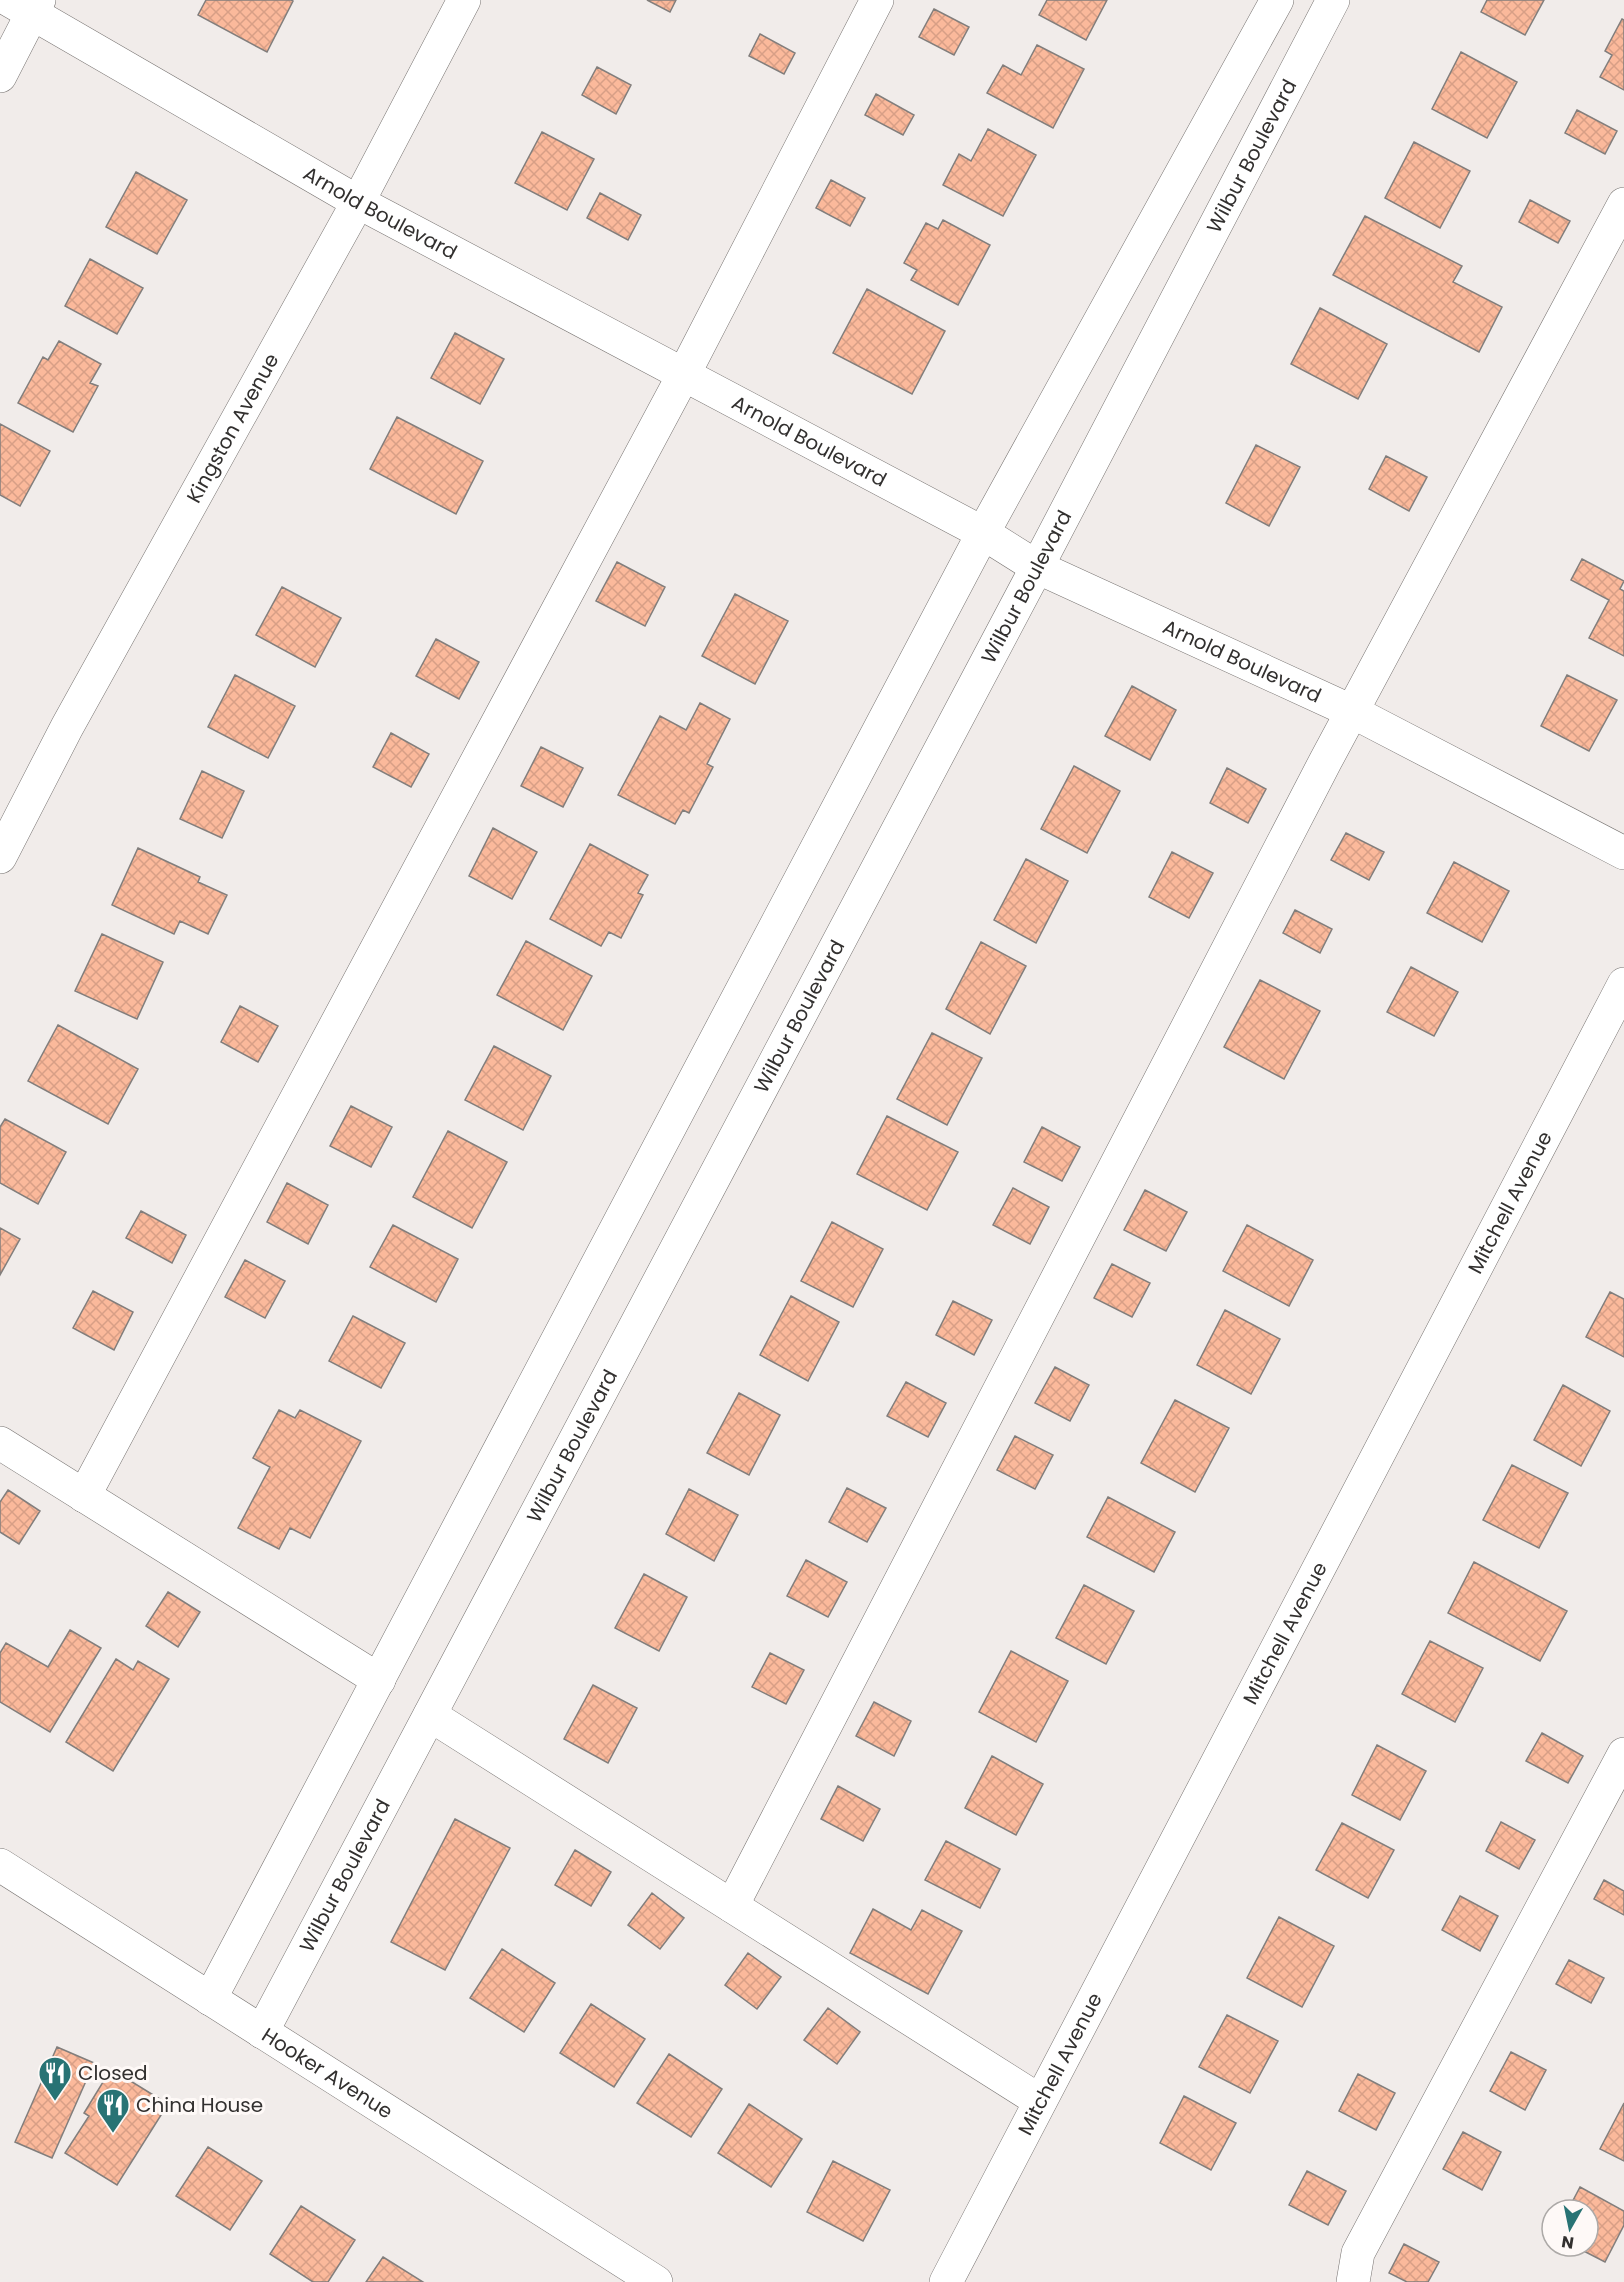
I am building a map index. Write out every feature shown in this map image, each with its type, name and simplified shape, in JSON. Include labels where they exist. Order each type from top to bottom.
[{"type":"street","name":"Kingston Avenue","points":[[0,857],[67,727],[358,202],[464,0]]},
{"type":"street","points":[[84,1496],[684,374],[877,0]]},
{"type":"street","points":[[210,1999],[982,533],[1277,0]]},
{"type":"street","name":"Wilbur Boulevard","points":[[262,2032],[1037,567],[1333,0]]},
{"type":"street","name":"Arnold Boulevard","points":[[27,4],[358,202],[982,533],[1037,567],[1352,711],[1624,854]]},
{"type":"street","points":[[0,76],[27,4]]},
{"type":"street","points":[[732,1906],[1352,711],[1624,204]]},
{"type":"street","name":"Mitchell Avenue","points":[[946,2282],[1624,984]]},
{"type":"street","points":[[0,1443],[379,1680]]},
{"type":"street","points":[[430,1715],[1040,2101]]},
{"type":"street","points":[[1353,2282],[1358,2253],[1624,1754]]},
{"type":"street","name":"Hooker Avenue","points":[[0,1865],[656,2282]]},
{"type":"building","points":[[206,0],[293,1],[267,52],[198,15]]},
{"type":"building","points":[[647,0],[676,0],[670,12]]},
{"type":"building","points":[[1047,0],[1107,0],[1086,40],[1039,15]]},
{"type":"building","points":[[1487,0],[1544,0],[1525,35],[1481,12]]},
{"type":"building","points":[[934,9],[969,27],[954,55],[919,37]]},
{"type":"building","points":[[1622,19],[1624,20],[1624,90],[1600,77],[1612,55],[1605,51]]},
{"type":"building","points":[[760,34],[795,53],[784,74],[749,56]]},
{"type":"building","points":[[1037,45],[1084,69],[1053,128],[987,93],[1003,65],[1021,75]]},
{"type":"building","points":[[1461,52],[1517,82],[1487,138],[1432,109]]},
{"type":"building","points":[[597,67],[631,85],[616,114],[582,95]]},
{"type":"building","points":[[876,94],[914,115],[903,135],[865,115]]},
{"type":"building","points":[[1577,110],[1617,131],[1605,154],[1565,133]]},
{"type":"building","points":[[988,129],[1036,155],[1003,216],[943,185],[959,154],[971,161]]},
{"type":"building","points":[[542,132],[594,159],[567,210],[515,183]]},
{"type":"building","points":[[1414,142],[1470,171],[1440,228],[1385,198]]},
{"type":"building","points":[[136,172],[187,200],[157,254],[106,227]]},
{"type":"building","points":[[831,180],[865,198],[850,226],[816,208]]},
{"type":"building","points":[[600,193],[641,215],[628,240],[587,218]]},
{"type":"building","points":[[1530,200],[1570,221],[1558,243],[1519,222]]},
{"type":"building","points":[[1365,216],[1462,266],[1453,282],[1502,307],[1479,352],[1333,275]]},
{"type":"building","points":[[943,220],[990,245],[958,305],[911,280],[917,270],[904,263],[926,223],[938,229]]},
{"type":"building","points":[[90,259],[143,288],[117,334],[65,306]]},
{"type":"building","points":[[867,289],[945,331],[912,394],[833,353]]},
{"type":"building","points":[[1320,308],[1387,344],[1358,399],[1291,364]]},
{"type":"building","points":[[455,333],[504,359],[480,404],[431,378]]},
{"type":"building","points":[[59,341],[101,364],[90,383],[98,386],[73,432],[18,403],[43,357],[48,360]]},
{"type":"building","points":[[397,417],[483,461],[456,514],[370,469]]},
{"type":"building","points":[[0,424],[50,451],[20,506],[0,495]]},
{"type":"building","points":[[1256,445],[1300,467],[1269,526],[1226,503]]},
{"type":"building","points":[[1386,456],[1427,477],[1409,511],[1369,489]]},
{"type":"building","points":[[1582,559],[1624,581],[1620,589],[1624,591],[1624,656],[1589,638],[1609,600],[1571,580]]},
{"type":"building","points":[[617,562],[665,587],[645,626],[596,601]]},
{"type":"building","points":[[282,587],[341,618],[315,667],[256,635]]},
{"type":"building","points":[[735,594],[788,621],[755,684],[702,656]]},
{"type":"building","points":[[436,639],[479,662],[459,699],[416,676]]},
{"type":"building","points":[[235,675],[295,706],[268,758],[208,727]]},
{"type":"building","points":[[1567,675],[1617,700],[1589,751],[1541,726]]},
{"type":"building","points":[[1132,686],[1176,710],[1150,760],[1105,736]]},
{"type":"building","points":[[700,703],[730,719],[707,764],[713,767],[689,813],[683,810],[675,824],[618,795],[660,716],[686,730]]},
{"type":"building","points":[[391,733],[429,754],[411,787],[373,767]]},
{"type":"building","points":[[541,747],[583,768],[563,807],[521,786]]},
{"type":"building","points":[[1074,766],[1120,791],[1087,853],[1041,829]]},
{"type":"building","points":[[1227,768],[1266,789],[1248,823],[1210,803]]},
{"type":"building","points":[[202,771],[244,791],[222,838],[180,819]]},
{"type":"building","points":[[493,828],[537,852],[512,899],[469,876]]},
{"type":"building","points":[[1346,833],[1384,852],[1369,880],[1331,860]]},
{"type":"building","points":[[590,844],[648,875],[638,893],[643,895],[621,938],[609,932],[601,946],[550,919]]},
{"type":"building","points":[[138,848],[200,877],[198,882],[227,895],[208,934],[180,921],[174,934],[112,905]]},
{"type":"building","points":[[1172,852],[1213,873],[1189,918],[1149,897]]},
{"type":"building","points":[[1026,859],[1068,881],[1036,943],[994,920]]},
{"type":"building","points":[[1454,862],[1509,891],[1482,942],[1427,913]]},
{"type":"building","points":[[1295,910],[1332,929],[1320,953],[1283,933]]},
{"type":"building","points":[[102,934],[163,962],[137,1019],[75,991]]},
{"type":"building","points":[[526,941],[592,976],[563,1030],[497,995]]},
{"type":"building","points":[[981,942],[1026,966],[990,1034],[946,1009]]},
{"type":"building","points":[[1411,967],[1458,992],[1434,1036],[1387,1012]]},
{"type":"building","points":[[1260,980],[1320,1011],[1284,1079],[1224,1047]]},
{"type":"building","points":[[240,1006],[278,1026],[258,1062],[221,1042]]},
{"type":"building","points":[[58,1025],[138,1069],[108,1124],[28,1081]]},
{"type":"building","points":[[932,1033],[982,1058],[947,1125],[897,1099]]},
{"type":"building","points":[[494,1046],[551,1076],[523,1130],[465,1100]]},
{"type":"building","points":[[351,1106],[392,1127],[371,1167],[330,1146]]},
{"type":"building","points":[[887,1116],[958,1152],[927,1210],[857,1174]]},
{"type":"building","points":[[5,1119],[66,1152],[38,1204],[0,1183],[0,1127]]},
{"type":"building","points":[[1042,1127],[1080,1147],[1062,1181],[1024,1162]]},
{"type":"building","points":[[448,1131],[507,1162],[472,1228],[413,1197]]},
{"type":"building","points":[[287,1183],[328,1205],[308,1244],[267,1222]]},
{"type":"building","points":[[1013,1188],[1049,1207],[1030,1244],[993,1225]]},
{"type":"building","points":[[1145,1190],[1187,1212],[1166,1251],[1124,1230]]},
{"type":"building","points":[[141,1211],[186,1235],[172,1263],[126,1238]]},
{"type":"building","points":[[832,1222],[883,1249],[853,1307],[801,1281]]},
{"type":"building","points":[[393,1225],[458,1259],[436,1302],[370,1267]]},
{"type":"building","points":[[1247,1225],[1313,1260],[1289,1306],[1223,1271]]},
{"type":"building","points":[[0,1228],[20,1239],[0,1275]]},
{"type":"building","points":[[245,1260],[285,1281],[265,1318],[225,1297]]},
{"type":"building","points":[[1112,1264],[1150,1283],[1132,1317],[1094,1298]]},
{"type":"building","points":[[93,1291],[133,1312],[114,1350],[73,1328]]},
{"type":"building","points":[[1610,1292],[1624,1299],[1624,1357],[1586,1337]]},
{"type":"building","points":[[791,1296],[839,1322],[808,1381],[760,1355]]},
{"type":"building","points":[[953,1301],[992,1320],[974,1355],[936,1335]]},
{"type":"building","points":[[1225,1310],[1280,1339],[1251,1394],[1197,1365]]},
{"type":"building","points":[[353,1316],[405,1343],[381,1388],[329,1361]]},
{"type":"building","points":[[1055,1367],[1089,1385],[1070,1421],[1035,1403]]},
{"type":"building","points":[[906,1382],[946,1403],[928,1437],[887,1416]]},
{"type":"building","points":[[1563,1385],[1610,1411],[1581,1466],[1534,1440]]},
{"type":"building","points":[[739,1393],[780,1415],[749,1475],[707,1453]]},
{"type":"building","points":[[1175,1400],[1229,1428],[1195,1492],[1141,1463]]},
{"type":"building","points":[[279,1410],[295,1418],[300,1410],[361,1441],[310,1538],[290,1528],[279,1549],[238,1528],[270,1467],[253,1458]]},
{"type":"building","points":[[1015,1436],[1053,1455],[1035,1489],[997,1470]]},
{"type":"building","points":[[1512,1465],[1568,1493],[1539,1548],[1483,1520]]},
{"type":"building","points":[[847,1488],[886,1508],[867,1542],[829,1522]]},
{"type":"building","points":[[689,1489],[738,1515],[714,1561],[666,1534]]},
{"type":"building","points":[[8,1490],[40,1511],[19,1544],[0,1532],[0,1502]]},
{"type":"building","points":[[1108,1497],[1175,1532],[1154,1572],[1087,1537]]},
{"type":"building","points":[[806,1560],[847,1582],[828,1617],[787,1596]]},
{"type":"building","points":[[1474,1562],[1567,1611],[1540,1661],[1448,1613]]},
{"type":"building","points":[[644,1574],[687,1597],[659,1651],[615,1628]]},
{"type":"building","points":[[1084,1585],[1134,1611],[1106,1664],[1056,1638]]},
{"type":"building","points":[[168,1592],[200,1612],[178,1647],[146,1626]]},
{"type":"building","points":[[70,1630],[101,1648],[50,1732],[0,1702],[0,1653],[6,1643],[48,1667]]},
{"type":"building","points":[[1430,1641],[1483,1668],[1455,1722],[1402,1694]]},
{"type":"building","points":[[1011,1651],[1068,1681],[1036,1742],[979,1712]]},
{"type":"building","points":[[770,1653],[804,1670],[786,1704],[752,1687]]},
{"type":"building","points":[[116,1659],[133,1670],[138,1661],[169,1679],[113,1771],[66,1742]]},
{"type":"building","points":[[593,1685],[637,1708],[608,1763],[564,1739]]},
{"type":"building","points":[[874,1702],[911,1721],[894,1756],[856,1736]]},
{"type":"building","points":[[1542,1733],[1583,1756],[1568,1783],[1526,1761]]},
{"type":"building","points":[[1377,1745],[1426,1771],[1400,1820],[1352,1795]]},
{"type":"building","points":[[992,1756],[1043,1784],[1016,1835],[965,1808]]},
{"type":"building","points":[[838,1786],[880,1809],[863,1841],[821,1819]]},
{"type":"building","points":[[455,1819],[510,1848],[445,1970],[391,1942]]},
{"type":"building","points":[[1501,1822],[1535,1840],[1519,1869],[1486,1851]]},
{"type":"building","points":[[1342,1823],[1394,1850],[1368,1898],[1316,1870]]},
{"type":"building","points":[[946,1841],[1000,1869],[980,1908],[925,1880]]},
{"type":"building","points":[[575,1850],[611,1872],[591,1906],[555,1885]]},
{"type":"building","points":[[1604,1880],[1624,1891],[1624,1915],[1594,1899]]},
{"type":"building","points":[[652,1893],[684,1918],[660,1949],[628,1925]]},
{"type":"building","points":[[1460,1896],[1498,1916],[1480,1951],[1442,1930]]},
{"type":"building","points":[[873,1909],[911,1930],[922,1910],[962,1931],[928,1994],[850,1953]]},
{"type":"building","points":[[1279,1917],[1334,1946],[1302,2007],[1247,1978]]},
{"type":"building","points":[[502,1949],[555,1983],[524,2032],[470,1998]]},
{"type":"building","points":[[748,1953],[781,1977],[757,2009],[725,1985]]},
{"type":"building","points":[[1569,1960],[1604,1978],[1591,2003],[1556,1984]]},
{"type":"building","points":[[591,2004],[645,2039],[614,2087],[560,2053]]},
{"type":"building","points":[[828,2008],[860,2032],[837,2064],[804,2040]]},
{"type":"building","points":[[1227,2015],[1278,2041],[1250,2093],[1199,2067]]},
{"type":"building","name":"Closed","points":[[57,2047],[94,2063],[52,2158],[15,2142]]},
{"type":"building","points":[[1511,2052],[1546,2070],[1525,2110],[1490,2091]]},
{"type":"building","points":[[669,2054],[722,2089],[691,2137],[637,2103]]},
{"type":"building","name":"China House","points":[[111,2069],[168,2104],[117,2185],[65,2153],[89,2116],[84,2113]]},
{"type":"building","points":[[1358,2074],[1395,2093],[1376,2130],[1339,2111]]},
{"type":"building","points":[[1184,2096],[1236,2123],[1211,2170],[1160,2143]]},
{"type":"building","points":[[1624,2103],[1624,2161],[1600,2149]]},
{"type":"building","points":[[749,2104],[802,2139],[771,2187],[718,2153]]},
{"type":"building","points":[[1463,2132],[1501,2152],[1482,2190],[1443,2169]]},
{"type":"building","points":[[208,2147],[262,2181],[230,2230],[176,2196]]},
{"type":"building","points":[[833,2161],[890,2190],[863,2241],[807,2212]]},
{"type":"building","points":[[1307,2171],[1346,2191],[1328,2225],[1289,2205]]},
{"type":"building","points":[[1580,2187],[1624,2211],[1624,2225],[1605,2262],[1597,2258],[1600,2258],[1600,2198],[1574,2198]]},
{"type":"building","points":[[301,2206],[355,2240],[328,2282],[313,2282],[270,2254]]},
{"type":"building","points":[[1404,2244],[1439,2262],[1428,2282],[1407,2282],[1389,2273]]},
{"type":"building","points":[[383,2257],[423,2282],[366,2282]]},
{"type":"place","name":"Closed","points":[[55,2102]]},
{"type":"place","name":"China House","points":[[113,2134]]}]
